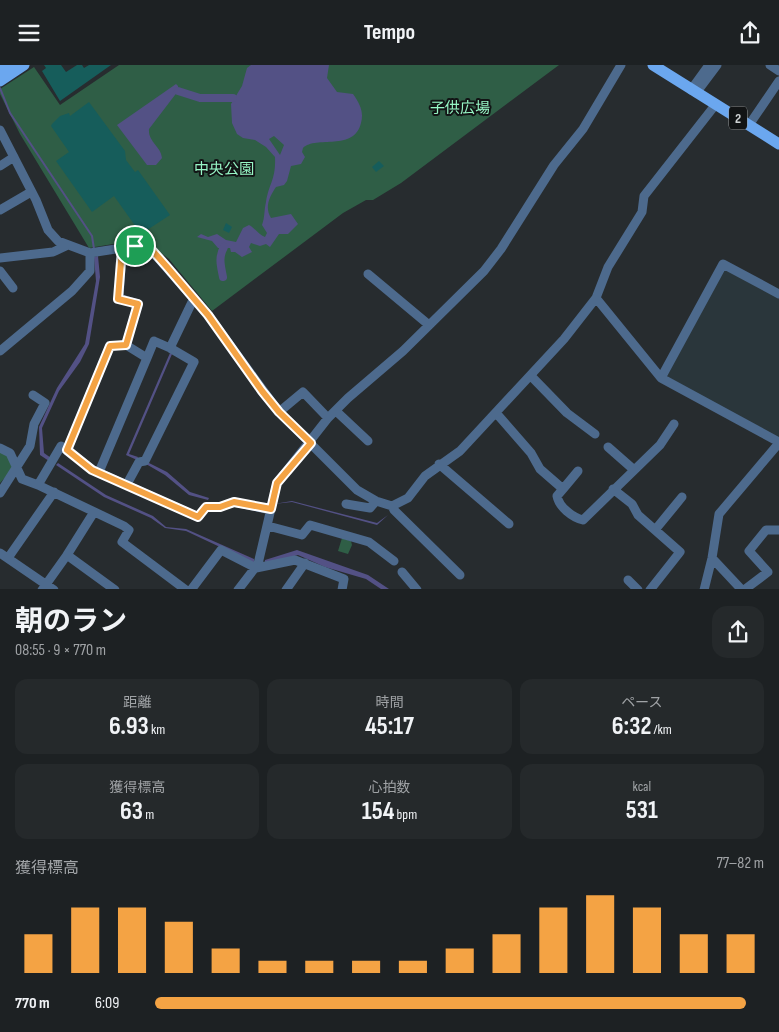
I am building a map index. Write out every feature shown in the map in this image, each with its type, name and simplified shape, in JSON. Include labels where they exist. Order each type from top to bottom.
[{"type":"main road","points":[[0,71],[9,65]]},
{"type":"main road","points":[[0,81],[24,65]]},
{"type":"main road","name":"2","points":[[653,65],[779,144]]},
{"type":"street","points":[[238,589],[258,563],[277,483],[311,443],[328,418],[354,393],[404,351],[429,325],[469,289],[501,249],[554,165],[583,129],[622,65]]},
{"type":"street","points":[[693,91],[709,65]]},
{"type":"street","points":[[693,91],[717,65]]},
{"type":"street","points":[[770,65],[779,71]]},
{"type":"street","points":[[749,125],[779,81]]},
{"type":"street","points":[[392,506],[408,497],[425,476],[439,463],[460,451],[497,414],[564,339],[596,298],[608,267],[642,212],[644,196],[716,104]]},
{"type":"street","points":[[0,130],[48,229],[58,241],[90,253],[135,246],[151,249],[194,298],[279,412],[357,490],[376,501],[392,506],[460,575]]},
{"type":"street","points":[[0,166],[14,157]]},
{"type":"street","points":[[0,210],[31,192]]},
{"type":"street","points":[[0,257],[53,252],[68,245]]},
{"type":"street","points":[[122,249],[118,299],[138,304],[126,345]]},
{"type":"street","points":[[0,351],[72,291],[90,271],[90,253]]},
{"type":"street","points":[[660,378],[723,264],[779,294]]},
{"type":"street","points":[[0,271],[13,288]]},
{"type":"street","points":[[368,274],[429,325]]},
{"type":"street","points":[[170,348],[194,298]]},
{"type":"street","points":[[596,298],[660,378],[779,443],[719,514],[712,558],[704,589]]},
{"type":"street","points":[[99,472],[154,341],[194,362],[145,461],[139,462],[127,484]]},
{"type":"street","points":[[67,450],[110,346],[126,345],[147,358]]},
{"type":"street","points":[[531,376],[567,413],[594,434]]},
{"type":"street","points":[[279,412],[303,392],[328,418]]},
{"type":"street","points":[[0,492],[17,469],[30,446],[34,424],[45,403],[33,395]]},
{"type":"street","points":[[336,411],[368,441]]},
{"type":"street","points":[[497,414],[531,453],[540,469],[563,489]]},
{"type":"street","points":[[578,471],[557,495],[558,502],[575,518],[583,520],[633,469],[660,445],[674,424]]},
{"type":"street","points":[[38,485],[61,446],[92,470],[198,517],[206,507],[220,507],[234,502],[271,509]]},
{"type":"street","points":[[608,447],[633,469]]},
{"type":"street","points":[[0,448],[10,453],[22,479],[54,492],[128,530],[122,542],[186,589]]},
{"type":"street","points":[[439,463],[509,524]]},
{"type":"street","points":[[613,489],[632,504],[638,515],[680,552],[650,589]]},
{"type":"street","points":[[54,492],[4,555],[47,588],[94,512]]},
{"type":"street","points":[[655,530],[682,497]]},
{"type":"street","points":[[346,504],[366,509],[370,508],[376,501]]},
{"type":"street","points":[[268,526],[302,535],[310,525],[370,542],[394,561]]},
{"type":"street","points":[[712,558],[743,589],[768,572],[749,551],[766,530],[779,530]]},
{"type":"street","points":[[191,589],[221,551],[258,563],[265,568],[289,560],[305,563],[344,579],[342,589]]},
{"type":"street","points":[[67,555],[115,589]]},
{"type":"street","points":[[286,589],[305,563]]},
{"type":"street","points":[[402,572],[417,589]]},
{"type":"street","points":[[628,580],[638,589]]},
{"type":"shaded area","points":[[251,65],[329,65],[327,78],[337,92],[353,94],[362,115],[357,132],[351,137],[343,140],[309,144],[303,148],[302,152],[305,157],[301,164],[291,166],[287,181],[284,185],[276,187],[268,206],[271,218],[291,214],[298,224],[288,234],[279,234],[270,247],[266,244],[260,246],[251,243],[249,247],[252,252],[242,257],[235,252],[231,252],[230,248],[218,248],[212,241],[197,237],[201,234],[208,237],[217,234],[226,240],[236,242],[243,228],[249,225],[265,237],[267,233],[262,225],[274,171],[275,157],[266,147],[255,140],[243,138],[237,134],[232,123],[231,104],[242,86],[247,68]],"holes":[[[274,136],[284,145],[280,155],[269,139]]]},
{"type":"shaded area","points":[[176,84],[178,91],[149,129],[150,137],[162,158],[156,165],[147,165],[117,125]]},
{"type":"shaded area","points":[[98,256],[100,277],[89,344],[80,362],[59,391],[42,428],[44,453],[51,458],[49,461],[40,455],[39,427],[57,388],[85,344],[96,281],[94,257]]},
{"type":"shaded area","points":[[725,268],[779,297],[779,438],[666,378]]},
{"type":"shaded area","points":[[170,353],[172,354],[129,454],[138,457],[137,460],[126,455]]},
{"type":"shaded area","points":[[147,462],[167,472],[190,492],[209,498],[208,500],[189,495],[165,475],[146,464]]},
{"type":"shaded area","points":[[58,463],[106,495],[153,516],[166,527],[186,529],[254,559],[254,563],[186,531],[165,528],[151,518],[104,497],[56,465]]},
{"type":"shaded area","points":[[292,501],[377,523],[388,515],[377,525],[292,502],[274,504]]},
{"type":"shaded area","points":[[297,550],[368,575],[389,589],[381,589],[366,579],[325,567],[298,555],[265,564],[265,560]]},
{"type":"green space","name":"中央公園","points":[[119,65],[559,65],[401,183],[373,200],[366,200],[343,213],[212,311],[169,259],[151,245],[131,241],[89,248],[20,134],[0,94],[0,89],[34,67],[60,105]]},
{"type":"green space","points":[[0,450],[8,454],[13,469],[0,483]]},
{"type":"green space","points":[[342,538],[351,541],[352,545],[348,554],[338,551]]},
{"type":"building","points":[[44,65],[61,65],[66,72],[77,65],[82,65],[84,68],[89,65],[111,65],[60,101],[42,71],[46,68]]},
{"type":"building","points":[[89,102],[125,151],[126,160],[135,172],[138,170],[170,215],[141,234],[114,196],[92,212],[56,161],[69,152],[51,126],[52,124],[60,116],[69,113],[70,116]]},
{"type":"building","points":[[379,161],[384,166],[376,172],[372,167]]},
{"type":"building","points":[[226,223],[232,227],[229,233],[223,230]]},
{"type":"waterway","points":[[0,88],[10,113],[92,236],[94,249]]},
{"type":"waterway","points":[[178,91],[200,98],[233,98]]},
{"type":"waterway","points":[[223,277],[221,258],[224,247]]},
{"type":"route","points":[[135,246],[151,249],[208,315],[241,363],[279,412],[311,443],[277,483],[271,509],[234,502],[220,507],[206,507],[198,517],[160,498],[92,470],[67,450],[110,346],[126,345],[138,304],[118,299],[122,249],[135,246]]},
{"type":"park label","name":"子供広場","points":[[460,108]]}]
